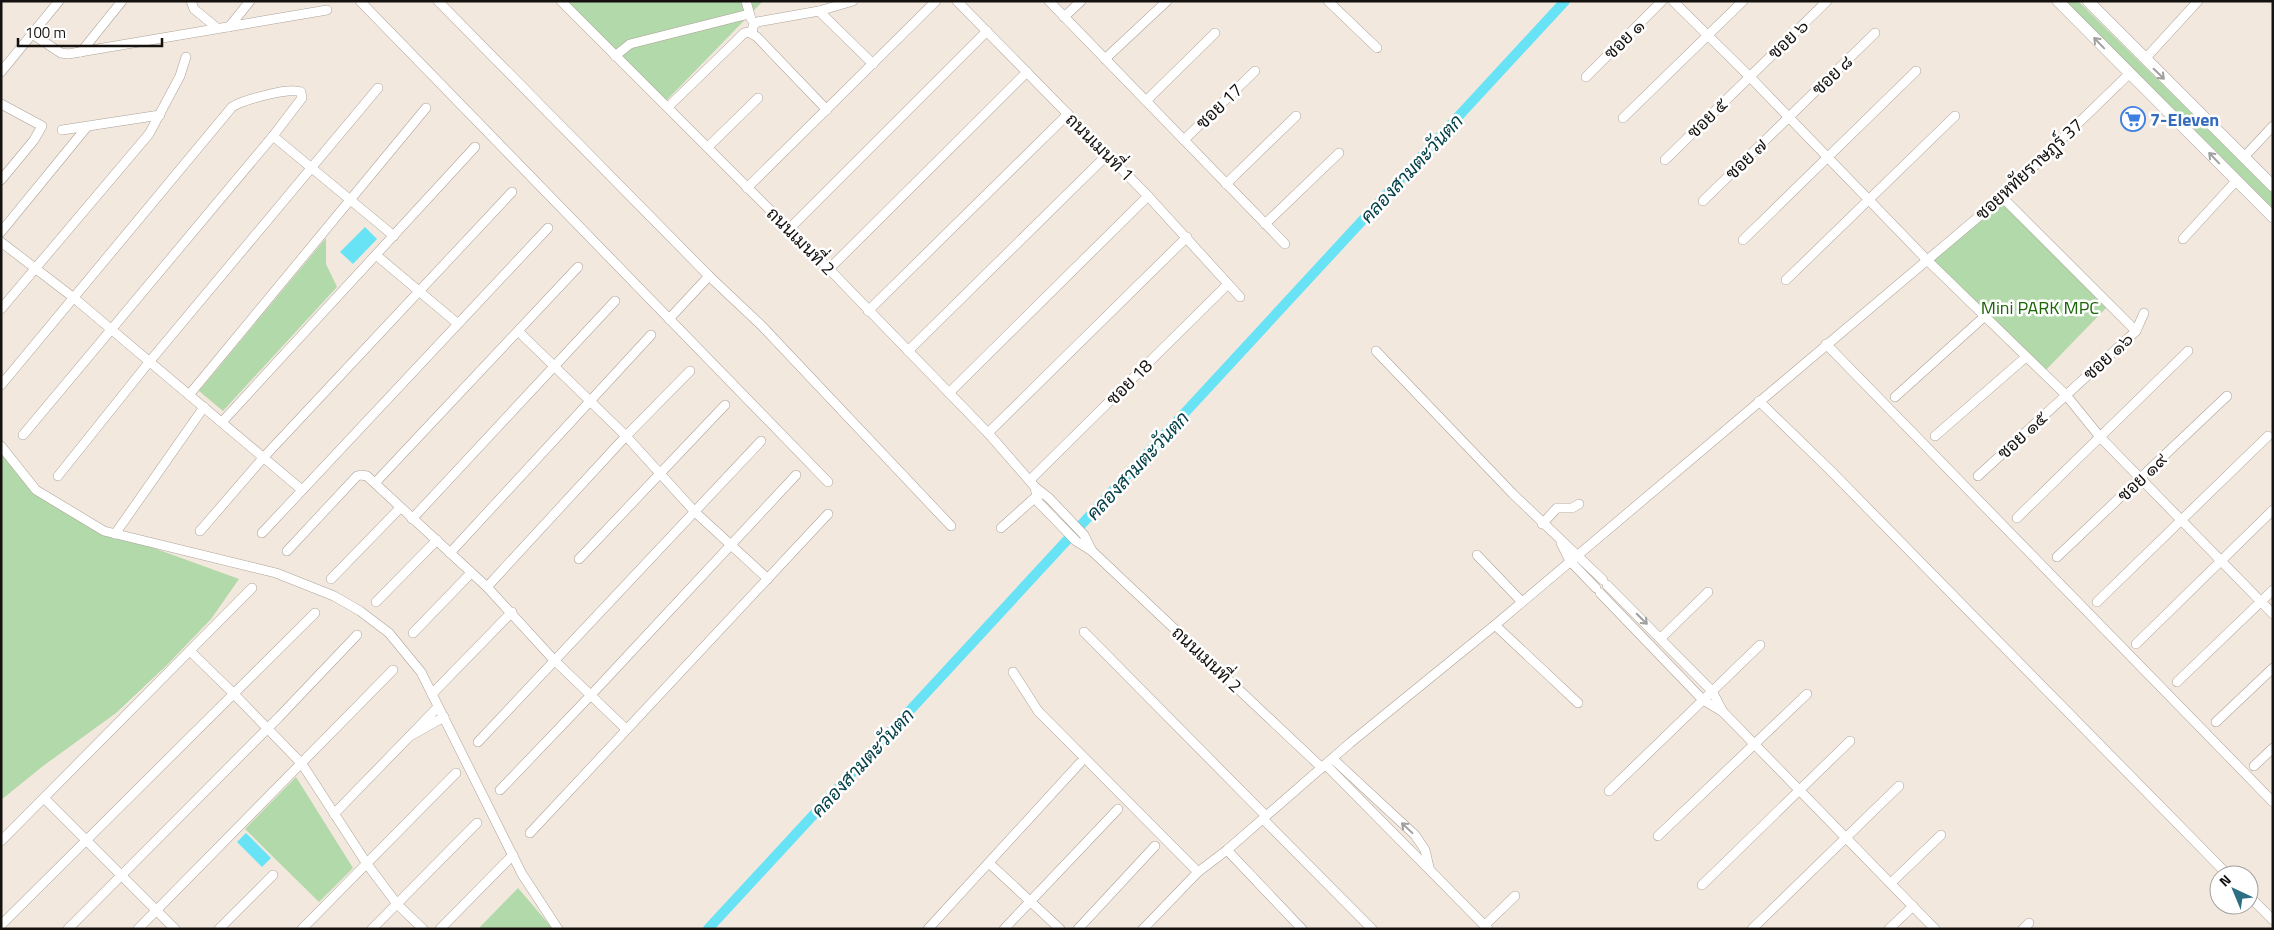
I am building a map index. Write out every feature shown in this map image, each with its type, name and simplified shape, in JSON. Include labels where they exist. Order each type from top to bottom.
[{"type":"main road","points":[[2058,1],[2273,217]]},
{"type":"main road","points":[[2088,1],[2273,186]]},
{"type":"street","points":[[1,72],[59,1]]},
{"type":"street","points":[[81,52],[122,1]]},
{"type":"street","points":[[191,1],[194,10],[217,28]]},
{"type":"street","points":[[229,27],[250,1]]},
{"type":"street","points":[[360,1],[650,302],[669,319],[828,482]]},
{"type":"street","points":[[438,1],[709,276],[761,325],[951,526]]},
{"type":"street","points":[[746,1],[752,30],[827,110]]},
{"type":"street","points":[[668,107],[744,33],[752,30],[757,22],[819,11],[853,1]]},
{"type":"street","points":[[746,188],[936,1]]},
{"type":"street","name":"ถนนเมนที่ 1","points":[[957,1],[1108,154],[1187,237],[1240,297]]},
{"type":"street","points":[[1049,1],[1285,244]]},
{"type":"street","points":[[1064,17],[1081,1]]},
{"type":"street","points":[[1106,59],[1167,1]]},
{"type":"street","points":[[1328,1],[1376,48]]},
{"type":"street","name":"ซอย ๑","points":[[1586,78],[1662,1]]},
{"type":"street","points":[[1673,1],[1750,76],[1927,260],[2066,394],[2100,437],[2273,614]]},
{"type":"street","points":[[1623,118],[1743,1]]},
{"type":"street","name":"ซอย ๖","points":[[1750,76],[1827,1]]},
{"type":"street","points":[[2145,59],[2198,1]]},
{"type":"street","name":"ถนนเมนที่ 2","points":[[564,2],[615,56],[708,147],[746,188],[829,269],[988,433],[1036,489],[1081,532],[1092,551]]},
{"type":"street","points":[[32,34],[61,54],[327,10]]},
{"type":"street","points":[[819,11],[872,64]]},
{"type":"street","points":[[615,56],[630,44],[750,14]]},
{"type":"street","points":[[789,229],[986,31]]},
{"type":"street","points":[[1146,101],[1215,33]]},
{"type":"street","name":"ซอย ๘","points":[[1789,117],[1875,33]]},
{"type":"street","points":[[1,308],[142,142],[160,116],[180,76],[186,57]]},
{"type":"street","name":"ซอย 17","points":[[1184,140],[1255,71]]},
{"type":"street","points":[[1743,240],[1916,71]]},
{"type":"street","points":[[829,269],[1027,72]]},
{"type":"street","name":"ซอยหทัยราษฎร์ 37","points":[[1143,929],[1198,872],[1227,850],[1350,743],[1495,625],[1759,400],[2002,198],[2129,74]]},
{"type":"street","name":"ซอย ๕","points":[[1665,160],[1750,76]]},
{"type":"street","points":[[58,476],[150,361],[378,88]]},
{"type":"street","points":[[1,385],[232,107],[239,102],[252,99],[294,90],[301,92],[302,98],[273,136],[23,436]]},
{"type":"street","points":[[708,147],[758,98]]},
{"type":"street","points":[[1,104],[42,126],[34,140],[1,180]]},
{"type":"street","points":[[189,394],[426,108]]},
{"type":"street","points":[[868,310],[1068,114]]},
{"type":"street","points":[[62,130],[160,116]]},
{"type":"street","points":[[1226,184],[1296,116]]},
{"type":"street","points":[[1786,280],[1955,116]]},
{"type":"street","name":"ซอย ๗","points":[[1703,200],[1789,117]]},
{"type":"street","points":[[2244,157],[2273,126]]},
{"type":"street","points":[[1,232],[86,128]]},
{"type":"street","points":[[273,136],[394,236]]},
{"type":"street","points":[[222,422],[475,147]]},
{"type":"street","points":[[1265,224],[1339,153]]},
{"type":"street","points":[[908,351],[1108,154]]},
{"type":"street","points":[[2183,239],[2236,181]]},
{"type":"street","points":[[200,531],[263,458],[512,192]]},
{"type":"street","points":[[949,393],[1148,196]]},
{"type":"street","points":[[2002,198],[2136,331]]},
{"type":"street","points":[[262,533],[548,228]]},
{"type":"street","points":[[988,433],[1187,237]]},
{"type":"street","points":[[1,242],[112,329],[302,490]]},
{"type":"street","points":[[376,254],[457,323]]},
{"type":"street","points":[[375,483],[519,332],[578,267]]},
{"type":"street","points":[[669,319],[709,276]]},
{"type":"street","name":"ซอย 18","points":[[1001,528],[1228,284]]},
{"type":"street","points":[[412,519],[615,301]]},
{"type":"street","name":"ซอย ๑๖","points":[[2066,394],[2136,331],[2144,313]]},
{"type":"street","points":[[1895,397],[1985,316]]},
{"type":"street","points":[[519,332],[626,436],[696,512],[768,579]]},
{"type":"street","points":[[450,552],[651,335]]},
{"type":"street","points":[[1826,344],[2273,802]]},
{"type":"street","points":[[1376,351],[1542,524],[1578,555],[1712,691],[1723,712]]},
{"type":"street","points":[[2017,518],[2188,351]]},
{"type":"street","points":[[1935,436],[2026,357]]},
{"type":"street","points":[[487,587],[626,436],[690,371]]},
{"type":"street","name":"ซอย ๑๕","points":[[1978,476],[2066,394]]},
{"type":"street","name":"ซอย ๑๙","points":[[2057,558],[2227,396]]},
{"type":"street","points":[[1759,400],[2218,865]]},
{"type":"street","points":[[580,560],[725,405]]},
{"type":"street","points":[[115,534],[204,407]]},
{"type":"street","points":[[2097,602],[2268,436]]},
{"type":"street","points":[[478,742],[761,441]]},
{"type":"street","points":[[1,446],[36,490],[104,531],[276,573],[334,596],[360,611],[389,633],[421,672],[522,874],[558,929]]},
{"type":"street","points":[[500,790],[796,475]]},
{"type":"street","points":[[287,551],[357,476],[367,476],[487,587],[512,612],[554,660],[626,729]]},
{"type":"street","name":"ถนนเมนที่ 2","points":[[1036,489],[1038,502],[1074,539],[1092,551],[1327,764]]},
{"type":"street","points":[[1542,524],[1557,508],[1572,508],[1579,504]]},
{"type":"street","points":[[331,579],[400,508]]},
{"type":"street","points":[[2136,644],[2273,510]]},
{"type":"street","points":[[530,833],[828,514]]},
{"type":"street","points":[[376,602],[438,540]]},
{"type":"street","points":[[1560,541],[1570,561],[1703,700],[1723,712],[1935,929]]},
{"type":"street","points":[[1477,555],[1522,602]]},
{"type":"street","points":[[412,633],[471,573]]},
{"type":"street","points":[[1,841],[252,588]]},
{"type":"street","points":[[2177,682],[2273,590]]},
{"type":"street","points":[[1661,638],[1708,592]]},
{"type":"street","points":[[432,694],[512,612]]},
{"type":"street","points":[[1,925],[315,613]]},
{"type":"street","points":[[1495,625],[1578,703]]},
{"type":"street","points":[[1084,632],[1372,929]]},
{"type":"street","points":[[68,929],[268,728],[357,635]]},
{"type":"street","points":[[1609,791],[1760,645]]},
{"type":"street","points":[[190,651],[234,693],[302,764],[367,864],[396,904],[423,929]]},
{"type":"street","points":[[2216,722],[2273,668]]},
{"type":"street","points":[[138,929],[393,670]]},
{"type":"street","points":[[1013,672],[1038,711],[1198,872]]},
{"type":"street","points":[[1658,836],[1807,694]]},
{"type":"street","points":[[334,814],[438,707]]},
{"type":"street","points":[[410,736],[424,730],[444,717]]},
{"type":"street","points":[[1702,885],[1850,741]]},
{"type":"street","points":[[2254,766],[2273,748]]},
{"type":"street","points":[[928,929],[1080,764]]},
{"type":"street","points":[[1327,764],[1415,835],[1424,850],[1430,870]]},
{"type":"street","points":[[1327,764],[1487,927],[1515,896]]},
{"type":"street","points":[[302,929],[456,773]]},
{"type":"street","points":[[1752,929],[1899,786]]},
{"type":"street","points":[[44,798],[176,929]]},
{"type":"street","points":[[1004,929],[1118,809]]},
{"type":"street","points":[[372,929],[477,823]]},
{"type":"street","points":[[1891,883],[1941,835]]},
{"type":"street","points":[[1078,929],[1155,846]]},
{"type":"street","points":[[1227,850],[1302,929]]},
{"type":"street","points":[[440,929],[513,855]]},
{"type":"street","points":[[989,863],[1060,929]]},
{"type":"street","points":[[220,929],[273,875]]},
{"type":"street","points":[[1889,929],[1913,906]]},
{"type":"street","points":[[2259,906],[2273,920]]},
{"type":"green space","points":[[570,1],[763,1],[663,104],[566,6]]},
{"type":"green space","points":[[2062,1],[2078,1],[2273,193],[2273,210]]},
{"type":"green space","name":"Mini PARK MPC","points":[[1999,200],[2107,307],[2040,376],[1929,262]]},
{"type":"green space","points":[[326,238],[326,264],[337,287],[223,411],[199,391]]},
{"type":"green space","points":[[1,446],[36,490],[115,534],[239,579],[211,619],[168,664],[116,713],[43,766],[1,800]]},
{"type":"green space","points":[[296,777],[353,868],[319,902],[245,829]]},
{"type":"green space","points":[[518,888],[553,929],[478,929]]},
{"type":"water","points":[[365,227],[377,239],[353,264],[340,252]]},
{"type":"water","points":[[246,833],[271,858],[262,867],[237,842]]},
{"type":"waterway","name":"คลองสามตะวันตก","points":[[708,929],[1565,1]]},
{"type":"place","name":"7-Eleven","points":[[2133,119]]}]
